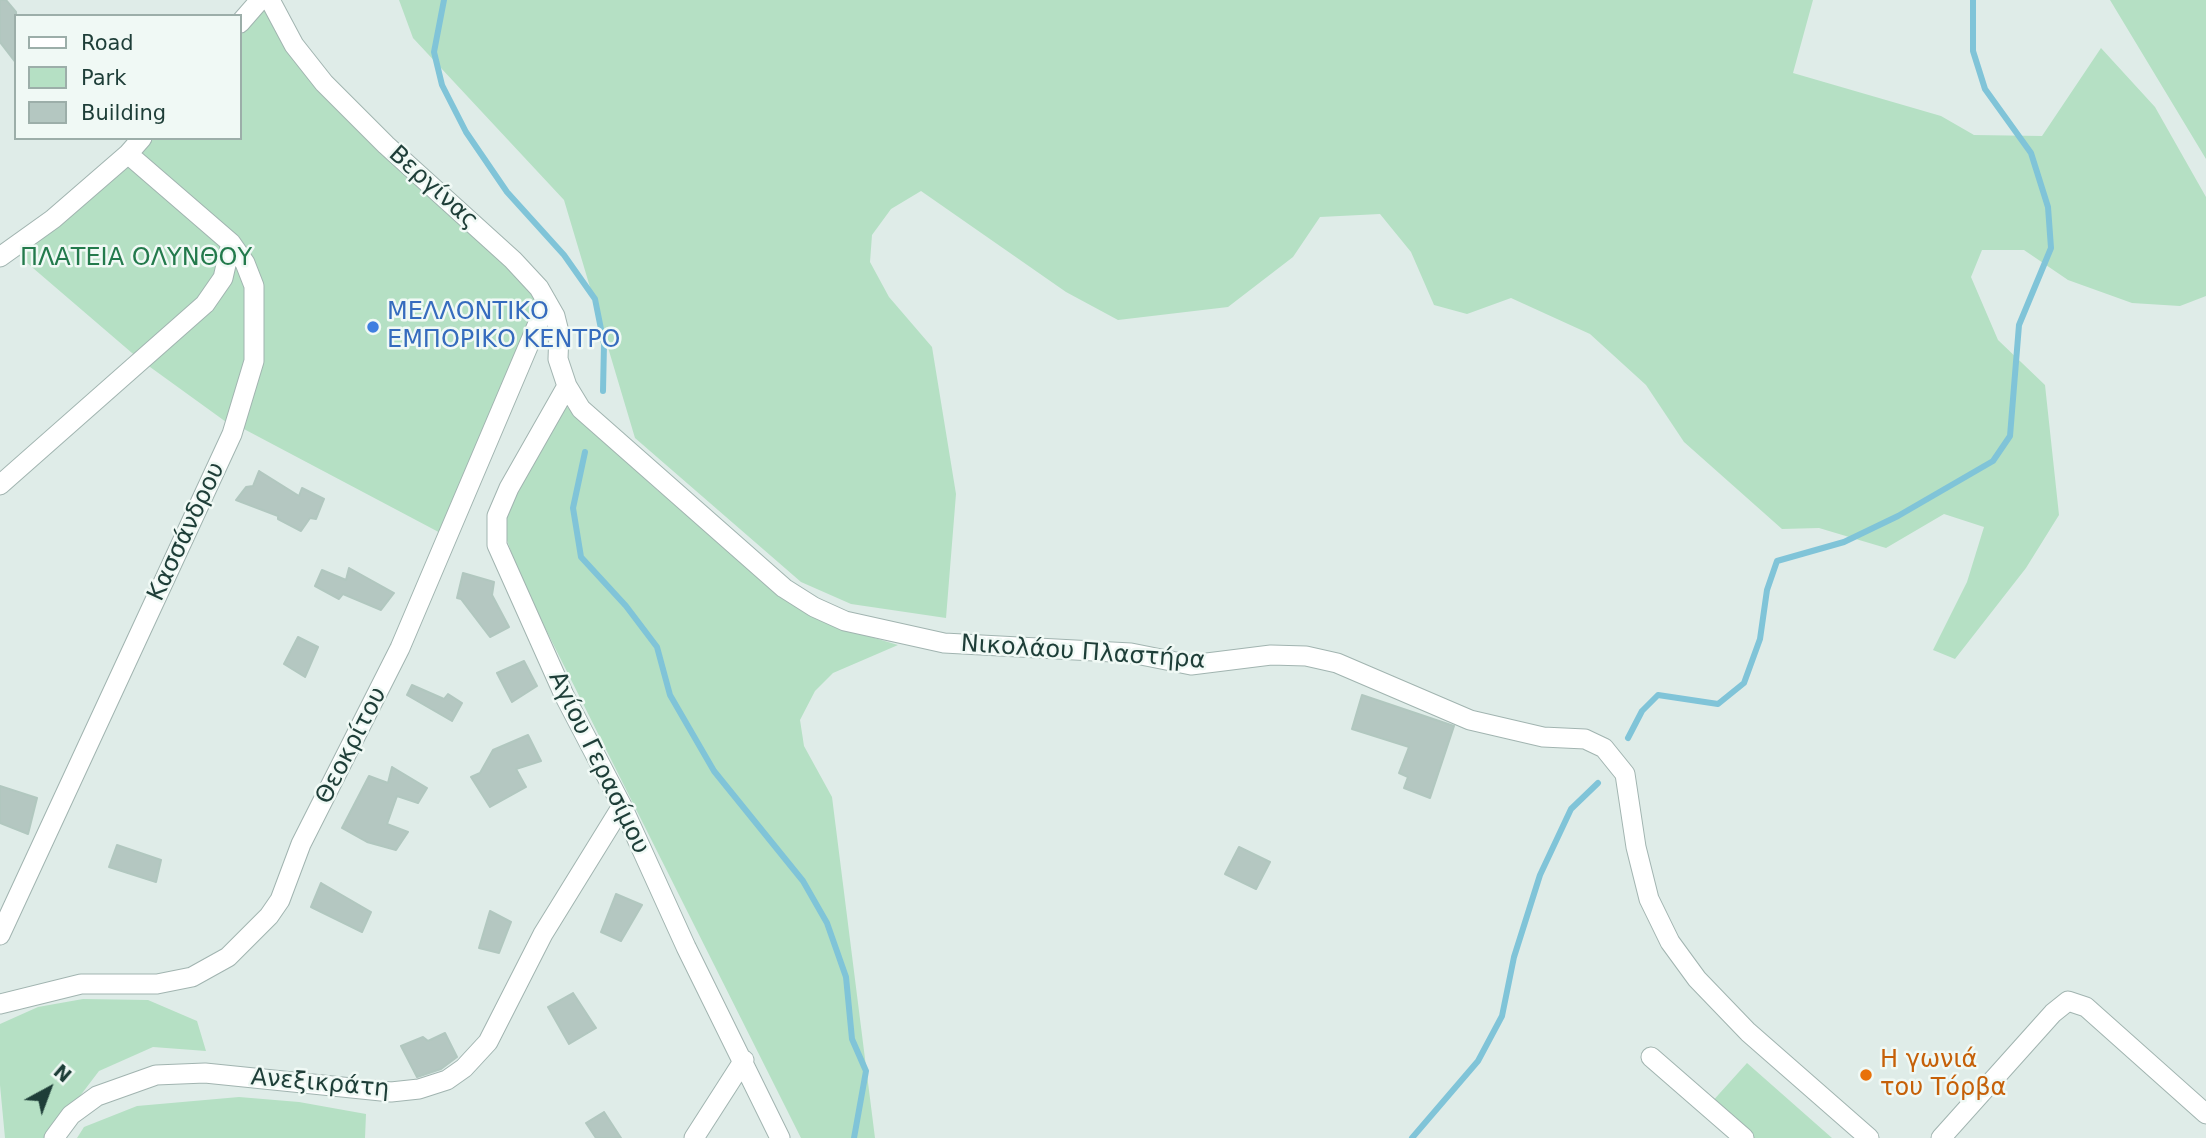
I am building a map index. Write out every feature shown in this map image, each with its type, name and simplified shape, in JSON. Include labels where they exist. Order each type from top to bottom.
[{"type":"street","points":[[242,21],[260,0]]},
{"type":"street","name":"Βεργίνας","points":[[270,0],[294,45],[324,83],[386,145],[513,260],[547,302],[559,332],[558,359],[566,386]]},
{"type":"street","points":[[0,257],[52,219],[128,154],[140,140]]},
{"type":"street","name":"Κασσάνδρου","points":[[0,934],[239,416],[255,351],[254,286],[231,243],[128,154]]},
{"type":"street","points":[[0,485],[205,304],[222,278],[231,243]]},
{"type":"street","name":"Θεοκρίτου","points":[[0,1004],[81,984],[157,984],[192,977],[228,957],[269,916],[280,900],[301,844],[400,648],[547,302]]},
{"type":"street","name":"Αγίου Γερασίμου","points":[[566,386],[509,488],[497,516],[495,535],[564,695],[622,806],[686,947],[744,1060],[780,1138]]},
{"type":"street","name":"Νικολάου Πλαστήρα","points":[[566,386],[592,420],[771,577],[814,607],[845,621],[944,643],[1131,653],[1191,665],[1271,655],[1306,656],[1337,663],[1470,720],[1543,737],[1585,738],[1604,748],[1625,774],[1636,847],[1649,899],[1670,942],[1697,979],[1748,1032],[1869,1138]]},
{"type":"street","name":"Ανεξικράτη","points":[[54,1138],[71,1115],[86,1102],[130,1082],[156,1075],[205,1073],[391,1092],[419,1089],[447,1080],[464,1068],[488,1042],[543,934],[622,806]]},
{"type":"street","points":[[1941,1138],[2036,1031],[2068,1001],[2086,1007],[2206,1114]]},
{"type":"street","points":[[1651,1057],[1744,1138]]},
{"type":"street","points":[[694,1138],[744,1060]]},
{"type":"green space","name":"ΠΛΑΤΕΙΑ ΟΛΥΝΘΟΥ","points":[[260,0],[283,34],[547,302],[448,537],[242,428],[254,361],[233,427],[139,359],[12,250],[140,140],[242,140],[242,21]]},
{"type":"green space","points":[[399,0],[1813,0],[1793,73],[1941,116],[1974,135],[2042,136],[2101,48],[2155,107],[2206,197],[2206,296],[2180,306],[2132,303],[2068,280],[2024,250],[1982,250],[1971,277],[1998,340],[2045,385],[2059,515],[2026,568],[1955,659],[1933,650],[1967,582],[1984,527],[1944,514],[1886,548],[1819,528],[1782,529],[1684,442],[1646,385],[1590,334],[1511,298],[1467,314],[1434,305],[1411,252],[1380,214],[1320,217],[1293,257],[1228,307],[1118,320],[1066,292],[921,191],[891,209],[872,235],[870,262],[889,297],[932,347],[956,494],[946,618],[851,604],[801,582],[635,438],[564,200],[413,38]]},
{"type":"green space","points":[[2110,0],[2206,0],[2206,159]]},
{"type":"green space","points":[[566,406],[657,490],[800,607],[841,628],[898,645],[833,673],[815,691],[800,720],[804,746],[832,797],[875,1138],[801,1138],[521,580],[502,526],[507,505]]},
{"type":"green space","points":[[83,999],[148,1000],[197,1021],[206,1051],[153,1047],[99,1071],[48,1138],[5,1138],[0,1085],[0,1024],[38,1007]]},
{"type":"green space","points":[[1747,1063],[1832,1138],[1748,1138],[1710,1104]]},
{"type":"green space","points":[[239,1097],[299,1102],[366,1114],[365,1138],[77,1138],[84,1127],[137,1106]]},
{"type":"building","points":[[0,0],[6,0],[16,12],[14,60],[0,42]]},
{"type":"building","points":[[259,471],[299,496],[302,488],[324,499],[316,519],[310,518],[301,531],[278,519],[278,516],[236,500],[246,487],[253,486]]},
{"type":"building","points":[[349,568],[394,593],[381,610],[343,594],[339,599],[315,586],[322,570],[346,580]]},
{"type":"building","points":[[463,573],[494,582],[492,595],[509,627],[490,637],[461,599],[457,598]]},
{"type":"building","points":[[298,637],[318,647],[305,677],[284,664]]},
{"type":"building","points":[[524,661],[537,686],[512,702],[497,673]]},
{"type":"building","points":[[412,685],[444,699],[448,694],[462,703],[452,721],[407,695]]},
{"type":"building","points":[[1362,695],[1454,726],[1430,798],[1404,788],[1408,777],[1399,773],[1409,747],[1352,729]]},
{"type":"building","points":[[528,735],[541,761],[516,769],[526,787],[490,807],[471,777],[480,773],[493,750]]},
{"type":"building","points":[[392,767],[427,788],[418,803],[397,796],[387,824],[408,832],[396,850],[367,842],[342,828],[369,776],[388,783]]},
{"type":"building","points":[[0,786],[37,798],[28,834],[0,823]]},
{"type":"building","points":[[117,845],[161,860],[156,882],[109,867]]},
{"type":"building","points":[[1239,847],[1270,862],[1256,889],[1225,874]]},
{"type":"building","points":[[321,883],[371,912],[362,932],[311,907]]},
{"type":"building","points":[[616,894],[642,905],[621,941],[601,932]]},
{"type":"building","points":[[490,911],[511,922],[499,953],[479,948]]},
{"type":"building","points":[[573,993],[596,1028],[569,1044],[548,1007]]},
{"type":"building","points":[[445,1033],[457,1057],[441,1069],[417,1077],[401,1046],[423,1037],[428,1041]]},
{"type":"building","points":[[604,1112],[621,1138],[596,1138],[586,1123]]},
{"type":"waterway","points":[[444,0],[434,52],[442,85],[466,132],[507,192],[564,255],[595,299],[604,344],[603,391]]},
{"type":"waterway","points":[[1628,738],[1642,711],[1658,695],[1718,704],[1744,683],[1760,639],[1767,590],[1777,561],[1844,542],[1898,516],[1993,461],[2010,436],[2019,325],[2051,248],[2048,207],[2031,153],[1985,89],[1973,51],[1973,0]]},
{"type":"waterway","points":[[585,452],[573,508],[581,557],[626,606],[657,647],[670,695],[714,771],[803,881],[827,923],[846,977],[852,1039],[866,1071],[854,1138]]},
{"type":"waterway","points":[[1412,1138],[1478,1061],[1502,1016],[1514,957],[1540,875],[1571,809],[1598,783]]},
{"type":"place","name":"ΜΕΛΛΟΝΤΙΚΟ ΕΜΠΟΡΙΚΟ ΚΕΝΤΡΟ","points":[[373,327]]},
{"type":"place","name":"Η γωνιά του Τόρβα","points":[[1866,1075]]}]
